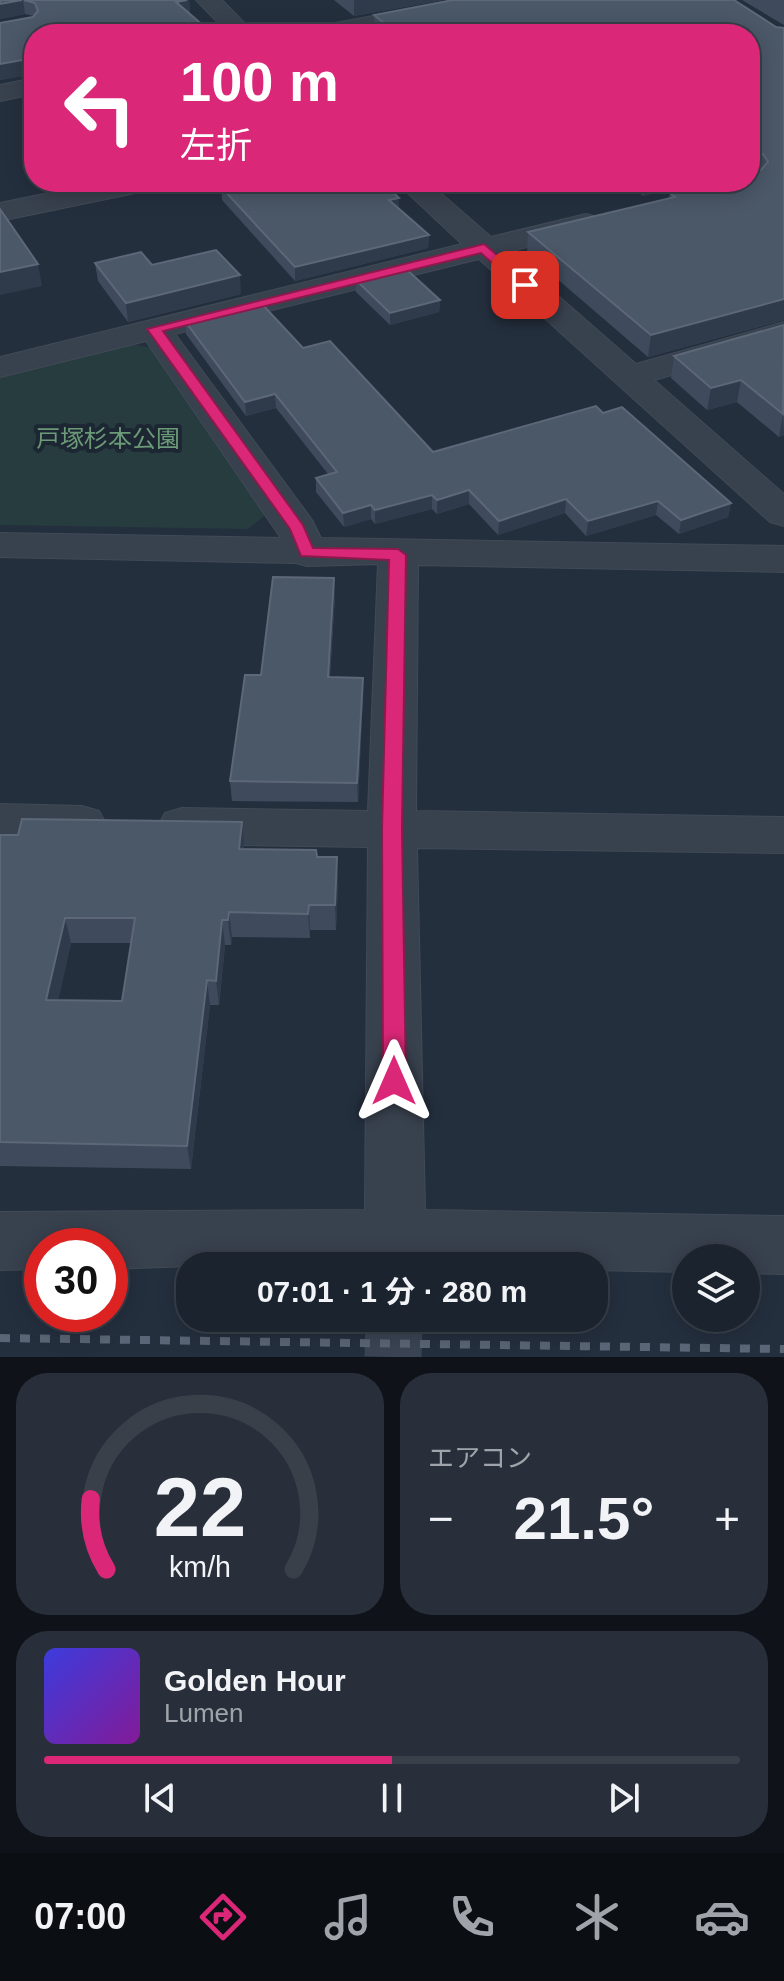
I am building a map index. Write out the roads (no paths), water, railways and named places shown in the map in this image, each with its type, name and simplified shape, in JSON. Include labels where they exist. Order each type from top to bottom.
[{"type":"street","points":[[208,0],[233,24]]},
{"type":"street","points":[[368,24],[497,0]]},
{"type":"street","points":[[0,93],[24,88]]},
{"type":"street","points":[[0,212],[97,192]]},
{"type":"street","points":[[422,192],[784,514]]},
{"type":"street","points":[[0,367],[616,215]]},
{"type":"street","points":[[154,329],[298,529],[307,553]]},
{"type":"street","points":[[627,377],[784,332]]},
{"type":"street","points":[[0,545],[398,555],[784,559]]},
{"type":"street","points":[[396,1252],[392,829],[398,555]]},
{"type":"street","points":[[0,822],[784,835]]},
{"type":"street","points":[[0,1241],[396,1252],[784,1245]]},
{"type":"tunnel","points":[[393,1357],[394,1332]]},
{"type":"railway","points":[[0,1338],[784,1349]]},
{"type":"park label","name":"戸塚杉本公園","points":[[108,439]]}]
